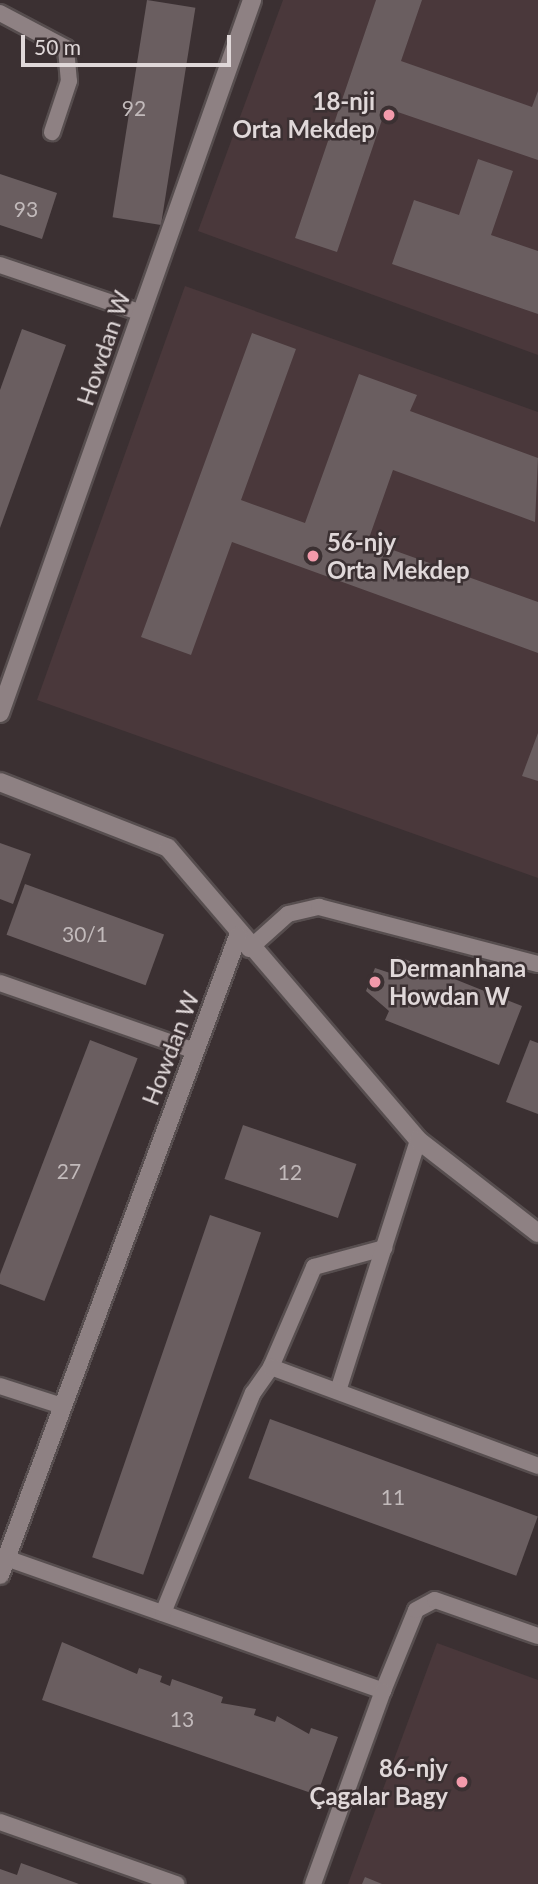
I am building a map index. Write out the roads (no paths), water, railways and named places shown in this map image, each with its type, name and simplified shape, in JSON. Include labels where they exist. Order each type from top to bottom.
[{"type":"street","name":"Howdan W","points":[[0,713],[252,0]]},
{"type":"street","points":[[0,782],[168,848],[243,943],[418,1140],[538,1233]]},
{"type":"street","name":"Howdan W","points":[[3,1567],[195,1051],[243,943]]},
{"type":"lane","points":[[0,13],[66,47],[69,81],[52,132]]},
{"type":"lane","points":[[0,265],[142,313]]},
{"type":"lane","points":[[243,943],[288,914],[319,908],[538,964]]},
{"type":"lane","points":[[0,983],[195,1051]]},
{"type":"lane","points":[[338,1391],[418,1140]]},
{"type":"lane","points":[[163,1613],[238,1427],[271,1367],[314,1267],[384,1248]]},
{"type":"lane","points":[[271,1367],[538,1466]]},
{"type":"lane","points":[[0,1386],[62,1406]]},
{"type":"lane","points":[[3,1567],[163,1613],[383,1691]]},
{"type":"lane","points":[[313,1884],[383,1691],[416,1610],[435,1600],[538,1636]]},
{"type":"lane","points":[[0,1822],[176,1884]]},
{"type":"place","name":"18-nji Orta Mekdep","points":[[389,115]]},
{"type":"place","name":"56-njy Orta Mekdep","points":[[313,556]]},
{"type":"place","name":"Dermanhana Howdan W","points":[[375,982]]},
{"type":"place","name":"86-njy Çagalar Bagy","points":[[462,1782]]}]
